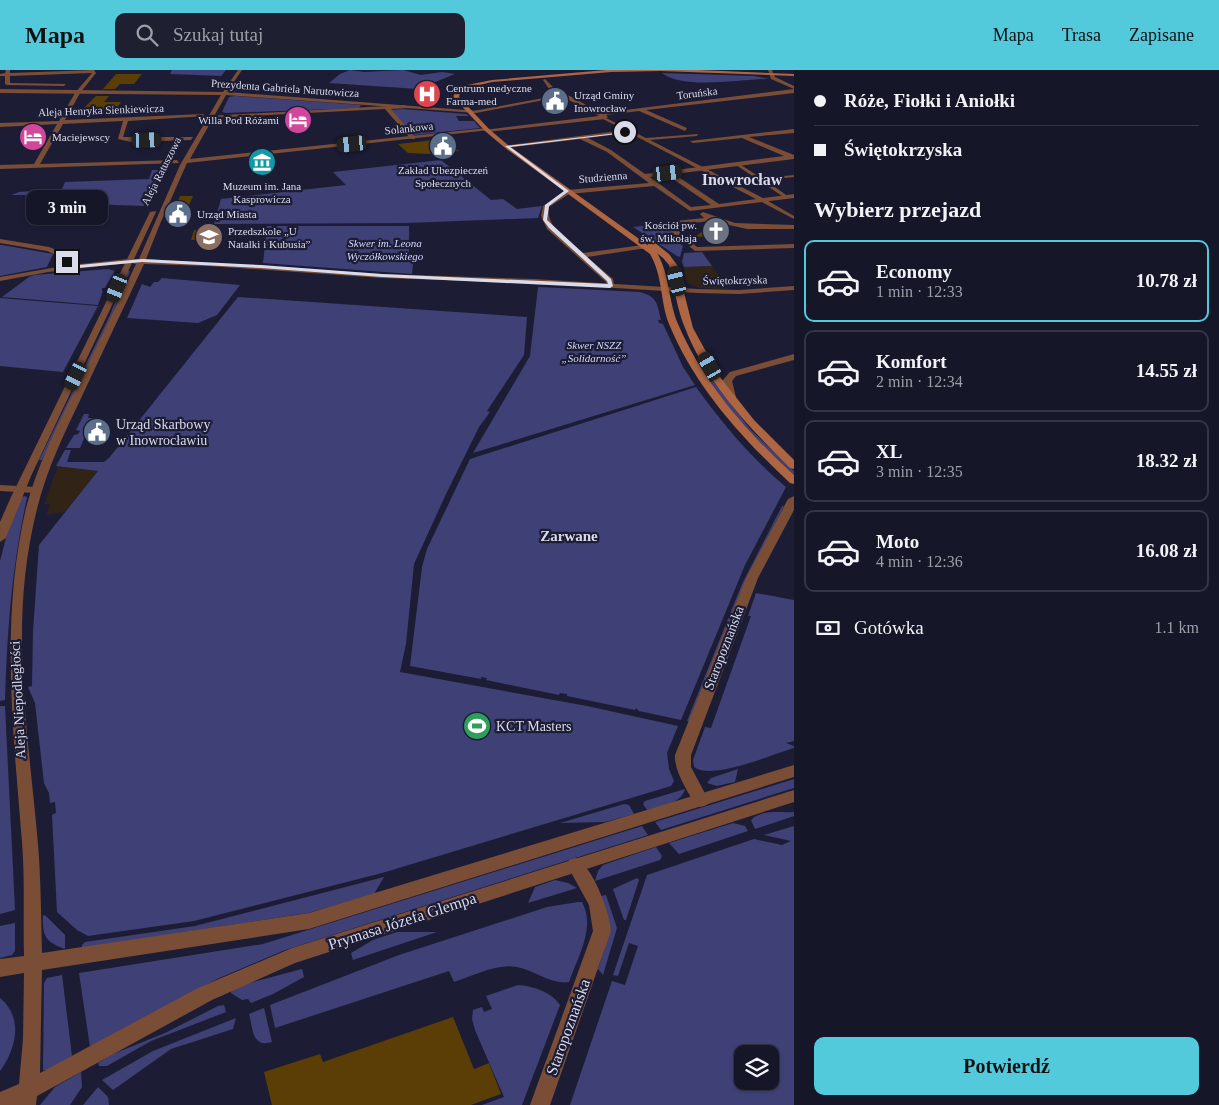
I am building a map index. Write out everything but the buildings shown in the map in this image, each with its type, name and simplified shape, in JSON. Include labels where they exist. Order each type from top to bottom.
[{"type":"main road","points":[[532,70],[553,76],[651,72],[771,73]]},
{"type":"main road","points":[[794,76],[771,73],[677,70],[622,71],[492,81],[464,88],[458,92],[456,97],[490,130],[510,146],[653,253],[660,265],[673,320],[705,382],[742,431],[794,481]]},
{"type":"main road","points":[[523,71],[541,78]]},
{"type":"main road","points":[[571,191],[663,253],[673,265],[689,328],[716,378],[732,401],[769,443],[793,465]]},
{"type":"street","points":[[0,76],[8,72],[92,70],[94,73],[79,91],[36,166]]},
{"type":"street","points":[[226,77],[233,70]]},
{"type":"street","name":"Aleja Ratuszowa","points":[[142,260],[156,224],[185,161],[240,70]]},
{"type":"street","points":[[64,85],[73,71]]},
{"type":"street","points":[[8,72],[7,84],[83,85]]},
{"type":"street","points":[[771,73],[794,90]]},
{"type":"street","points":[[541,78],[551,88],[794,218]]},
{"type":"street","name":"Aleja Ratuszowa","points":[[128,261],[177,162],[221,84]]},
{"type":"street","name":"Toruńska","points":[[603,116],[640,109],[794,90]]},
{"type":"street","name":"Prezydenta Gabriela Narutowicza","points":[[0,91],[216,93],[387,107]]},
{"type":"street","points":[[211,116],[387,107],[473,112],[544,98],[566,96]]},
{"type":"street","points":[[387,107],[413,138]]},
{"type":"street","points":[[640,109],[707,140]]},
{"type":"street","name":"Aleja Henryka Sienkiewicza","points":[[0,125],[203,116]]},
{"type":"street","name":"Solankowa","points":[[185,161],[490,130],[603,116]]},
{"type":"street","points":[[126,120],[120,138],[131,140],[191,138]]},
{"type":"street","points":[[693,141],[793,131]]},
{"type":"street","points":[[510,146],[625,132]]},
{"type":"street","points":[[646,140],[697,135]]},
{"type":"street","points":[[742,136],[792,158]]},
{"type":"street","points":[[581,138],[609,151],[692,209],[710,219],[749,227],[794,227]]},
{"type":"street","points":[[645,176],[792,158]]},
{"type":"street","points":[[0,167],[177,162]]},
{"type":"street","points":[[738,164],[791,196]]},
{"type":"street","points":[[668,173],[718,206]]},
{"type":"street","points":[[761,179],[794,176]]},
{"type":"street","name":"Studzienna","points":[[610,286],[610,280],[550,227],[544,216],[546,206],[571,191],[655,184]]},
{"type":"street","points":[[692,209],[791,196]]},
{"type":"street","points":[[710,219],[666,224],[695,248],[794,246]]},
{"type":"street","points":[[147,224],[156,224]]},
{"type":"street","points":[[0,241],[48,249],[63,254],[66,256],[67,267]]},
{"type":"street","points":[[582,255],[640,247]]},
{"type":"street","name":"Świętokrzyska","points":[[0,279],[67,267],[142,260],[261,266],[382,276],[666,290],[739,292],[794,288]]},
{"type":"street","name":"Aleja Niepodległości","points":[[0,538],[46,461],[142,260]]},
{"type":"street","name":"Aleja Niepodległości","points":[[27,1098],[33,1051],[34,963],[30,848],[14,664],[22,554],[27,520],[27,490],[128,261]]},
{"type":"street","points":[[732,401],[727,381],[734,374],[794,357]]},
{"type":"street","points":[[0,488],[27,490]]},
{"type":"street","name":"Staropoznańska","points":[[701,800],[694,784],[684,770],[682,764],[683,755],[752,578],[794,499]]},
{"type":"street","name":"Prymasa Józefa Glempa","points":[[0,968],[309,921],[794,771]]},
{"type":"street","name":"Prymasa Józefa Glempa","points":[[0,1102],[27,1098],[205,994],[246,975],[321,946],[794,796]]},
{"type":"street","name":"Staropoznańska","points":[[540,1105],[602,931],[602,918],[598,908],[575,865]]},
{"type":"shaded area","points":[[712,266],[728,289],[699,288],[686,282],[684,267]]},
{"type":"shaded area","points":[[58,466],[98,471],[65,512],[46,515],[50,504],[44,504]]},
{"type":"green space","points":[[172,70],[226,70],[221,76],[170,74]]},
{"type":"green space","points":[[350,70],[364,72],[403,70],[421,75],[442,72],[455,74],[418,89],[329,83],[340,74]]},
{"type":"green space","points":[[662,73],[754,76],[769,79],[698,82],[672,78]]},
{"type":"green space","points":[[229,97],[361,105],[359,108],[222,112]]},
{"type":"green space","points":[[403,109],[466,114],[469,116],[456,116],[459,121],[474,121],[480,128],[414,135],[390,110]]},
{"type":"green space","points":[[441,160],[491,200],[503,199],[517,209],[542,206],[538,218],[406,223],[214,224],[221,199],[346,185],[333,172]]},
{"type":"green space","points":[[152,170],[163,170],[144,206],[57,203],[31,205],[35,195],[11,195],[19,192],[62,189],[65,182],[149,179]]},
{"type":"green space","points":[[662,224],[681,240],[677,241],[683,246],[680,257],[633,227]]},
{"type":"green space","name":"Skwer im. Leona Wyczółkowskiego","points":[[267,226],[409,226],[409,254],[414,254],[412,274],[263,263]]},
{"type":"green space","points":[[0,245],[53,254],[47,267],[0,276]]},
{"type":"green space","points":[[702,252],[712,266],[684,267],[682,262],[684,253]]},
{"type":"green space","points":[[108,269],[115,271],[105,288],[102,288],[103,291],[98,305],[2,297],[34,275]]},
{"type":"green space","points":[[127,271],[130,271],[112,315],[42,460],[39,460],[110,315]]},
{"type":"green space","points":[[162,278],[240,285],[217,315],[198,323],[127,318],[142,284],[150,287],[154,282],[158,282]]},
{"type":"green space","name":"Skwer NSZZ „Solidarność”","points":[[538,287],[640,292],[650,296],[657,305],[661,320],[658,320],[659,323],[663,324],[683,367],[695,385],[473,453],[530,356]]},
{"type":"green space","points":[[238,297],[527,317],[524,355],[487,411],[490,412],[479,427],[414,564],[406,644],[400,672],[587,706],[678,726],[667,753],[669,769],[674,781],[671,786],[382,873],[194,921],[88,936],[77,930],[57,912],[52,815],[56,813],[55,802],[50,803],[49,793],[44,783],[35,703],[28,687],[32,686],[33,631],[39,545],[98,471],[56,466],[65,450],[71,450],[67,462],[104,462],[109,458]]},
{"type":"green space","points":[[0,298],[98,306],[63,372],[0,366]]},
{"type":"green space","points":[[713,381],[751,430],[794,471],[794,475],[739,419],[710,382]]},
{"type":"green space","points":[[696,387],[738,440],[761,465],[786,487],[745,565],[681,720],[639,711],[636,708],[635,710],[567,696],[567,694],[560,693],[559,695],[486,680],[487,678],[481,677],[481,679],[410,666],[422,567],[427,549],[470,459]]},
{"type":"green space","points":[[84,414],[89,414],[88,418],[93,418],[80,448],[66,448],[74,435],[80,431],[76,430]]},
{"type":"green space","points":[[26,496],[11,598],[5,700],[0,701],[0,561],[21,497]]},
{"type":"green space","points":[[782,506],[784,506],[744,584],[689,721],[687,721],[742,584]]},
{"type":"green space","points":[[756,593],[794,600],[794,741],[786,743],[794,746],[794,748],[728,769],[702,770],[694,767],[693,760],[705,727],[711,728],[751,616],[748,616]]},
{"type":"green space","points":[[0,706],[5,706],[15,910],[0,914]]},
{"type":"green space","points":[[738,769],[735,782],[717,786],[707,783],[711,778]]},
{"type":"green space","points":[[794,779],[794,788],[661,830],[655,822]]},
{"type":"green space","points":[[685,789],[679,798],[670,804],[647,810],[643,804],[645,801]]},
{"type":"green space","points":[[624,804],[629,805],[634,814],[605,822],[560,823]]},
{"type":"green space","points":[[794,812],[794,816],[755,829],[751,820],[765,813]]},
{"type":"green space","points":[[733,823],[745,826],[748,831],[679,854],[669,843]]},
{"type":"green space","points":[[642,826],[648,835],[285,950],[217,979],[90,1047],[79,973],[263,944]]},
{"type":"green space","points":[[794,826],[794,1105],[570,1105],[612,981],[625,985],[638,946],[629,943],[618,976],[613,975],[647,875],[754,839],[782,845],[791,841],[764,835]]},
{"type":"green space","points":[[656,847],[662,856],[660,860],[595,881],[598,871],[603,865]]},
{"type":"green space","points":[[384,877],[374,894],[308,913],[82,948],[85,942],[195,926]]},
{"type":"green space","points":[[637,878],[639,880],[626,920],[624,920],[613,889]]},
{"type":"green space","points":[[555,880],[568,883],[577,888],[528,903],[535,887]]},
{"type":"green space","points":[[606,895],[617,928],[603,975],[598,969],[608,933],[607,917],[601,896]]},
{"type":"green space","points":[[582,902],[586,912],[586,932],[581,952],[569,982],[556,981],[509,966],[493,968],[454,982],[449,971],[275,1028],[270,1005],[399,955],[547,907]]},
{"type":"green space","points":[[43,915],[65,935],[65,949],[53,944],[46,938],[43,929]]},
{"type":"green space","points":[[15,923],[15,951],[12,955],[0,958],[0,926]]},
{"type":"green space","points":[[397,932],[437,932],[353,960],[351,953],[373,940]]},
{"type":"green space","points":[[302,969],[304,977],[273,994],[251,1003],[248,999],[242,1000],[231,993],[231,991],[246,984]]},
{"type":"green space","points":[[62,975],[72,1056],[47,1070],[43,1070],[44,983],[47,978]]},
{"type":"green space","points":[[518,985],[541,990],[560,1005],[522,1105],[482,1105],[504,1097],[475,1030],[472,1019],[473,1010],[482,1007],[484,1012],[492,1009],[486,996]]},
{"type":"green space","points":[[0,998],[8,1006],[12,1015],[15,1024],[15,1034],[10,1053],[0,1071]]},
{"type":"green space","points":[[224,1005],[226,1012],[151,1041],[107,1066],[99,1066],[98,1063],[113,1054],[165,1033],[218,1006]]},
{"type":"green space","points":[[264,1008],[272,1042],[265,1043],[257,1040],[254,1036],[249,1014]]},
{"type":"green space","points":[[236,1018],[233,1029],[171,1049],[113,1090],[102,1080],[153,1051]]},
{"type":"green space","points":[[81,1072],[82,1087],[70,1105],[40,1105],[55,1087]]},
{"type":"green space","points":[[98,1087],[108,1097],[109,1105],[83,1105]]},
{"type":"place","name":"Centrum medyczne Farma-med","points":[[427,94]]},
{"type":"place","name":"Urząd Gminy Inowrocław","points":[[555,101]]},
{"type":"place","name":"Willa Pod Różami","points":[[298,120]]},
{"type":"place","name":"Maciejewscy","points":[[33,137]]},
{"type":"place","name":"Zakład Ubezpieczeń Społecznych","points":[[443,146]]},
{"type":"place","name":"Muzeum im. Jana Kasprowicza","points":[[262,162]]},
{"type":"place","name":"Urząd Miasta","points":[[178,214]]},
{"type":"place","name":"Kościół pw. św. Mikołaja","points":[[716,231]]},
{"type":"place","name":"Przedszkole „U Natalki i Kubusia”","points":[[209,237]]},
{"type":"place","name":"Urząd Skarbowy w Inowrocławiu","points":[[97,432]]},
{"type":"place","name":"KCT Masters","points":[[477,726]]},
{"type":"district","name":"Inowrocław","points":[[742,179]]},
{"type":"district","name":"Zarwane","points":[[569,536]]},
{"type":"route","points":[[67,262],[67,267],[142,260],[261,266],[414,278],[534,281],[610,286],[610,280],[550,227],[545,220],[546,206],[567,192],[506,146],[625,132]]}]
